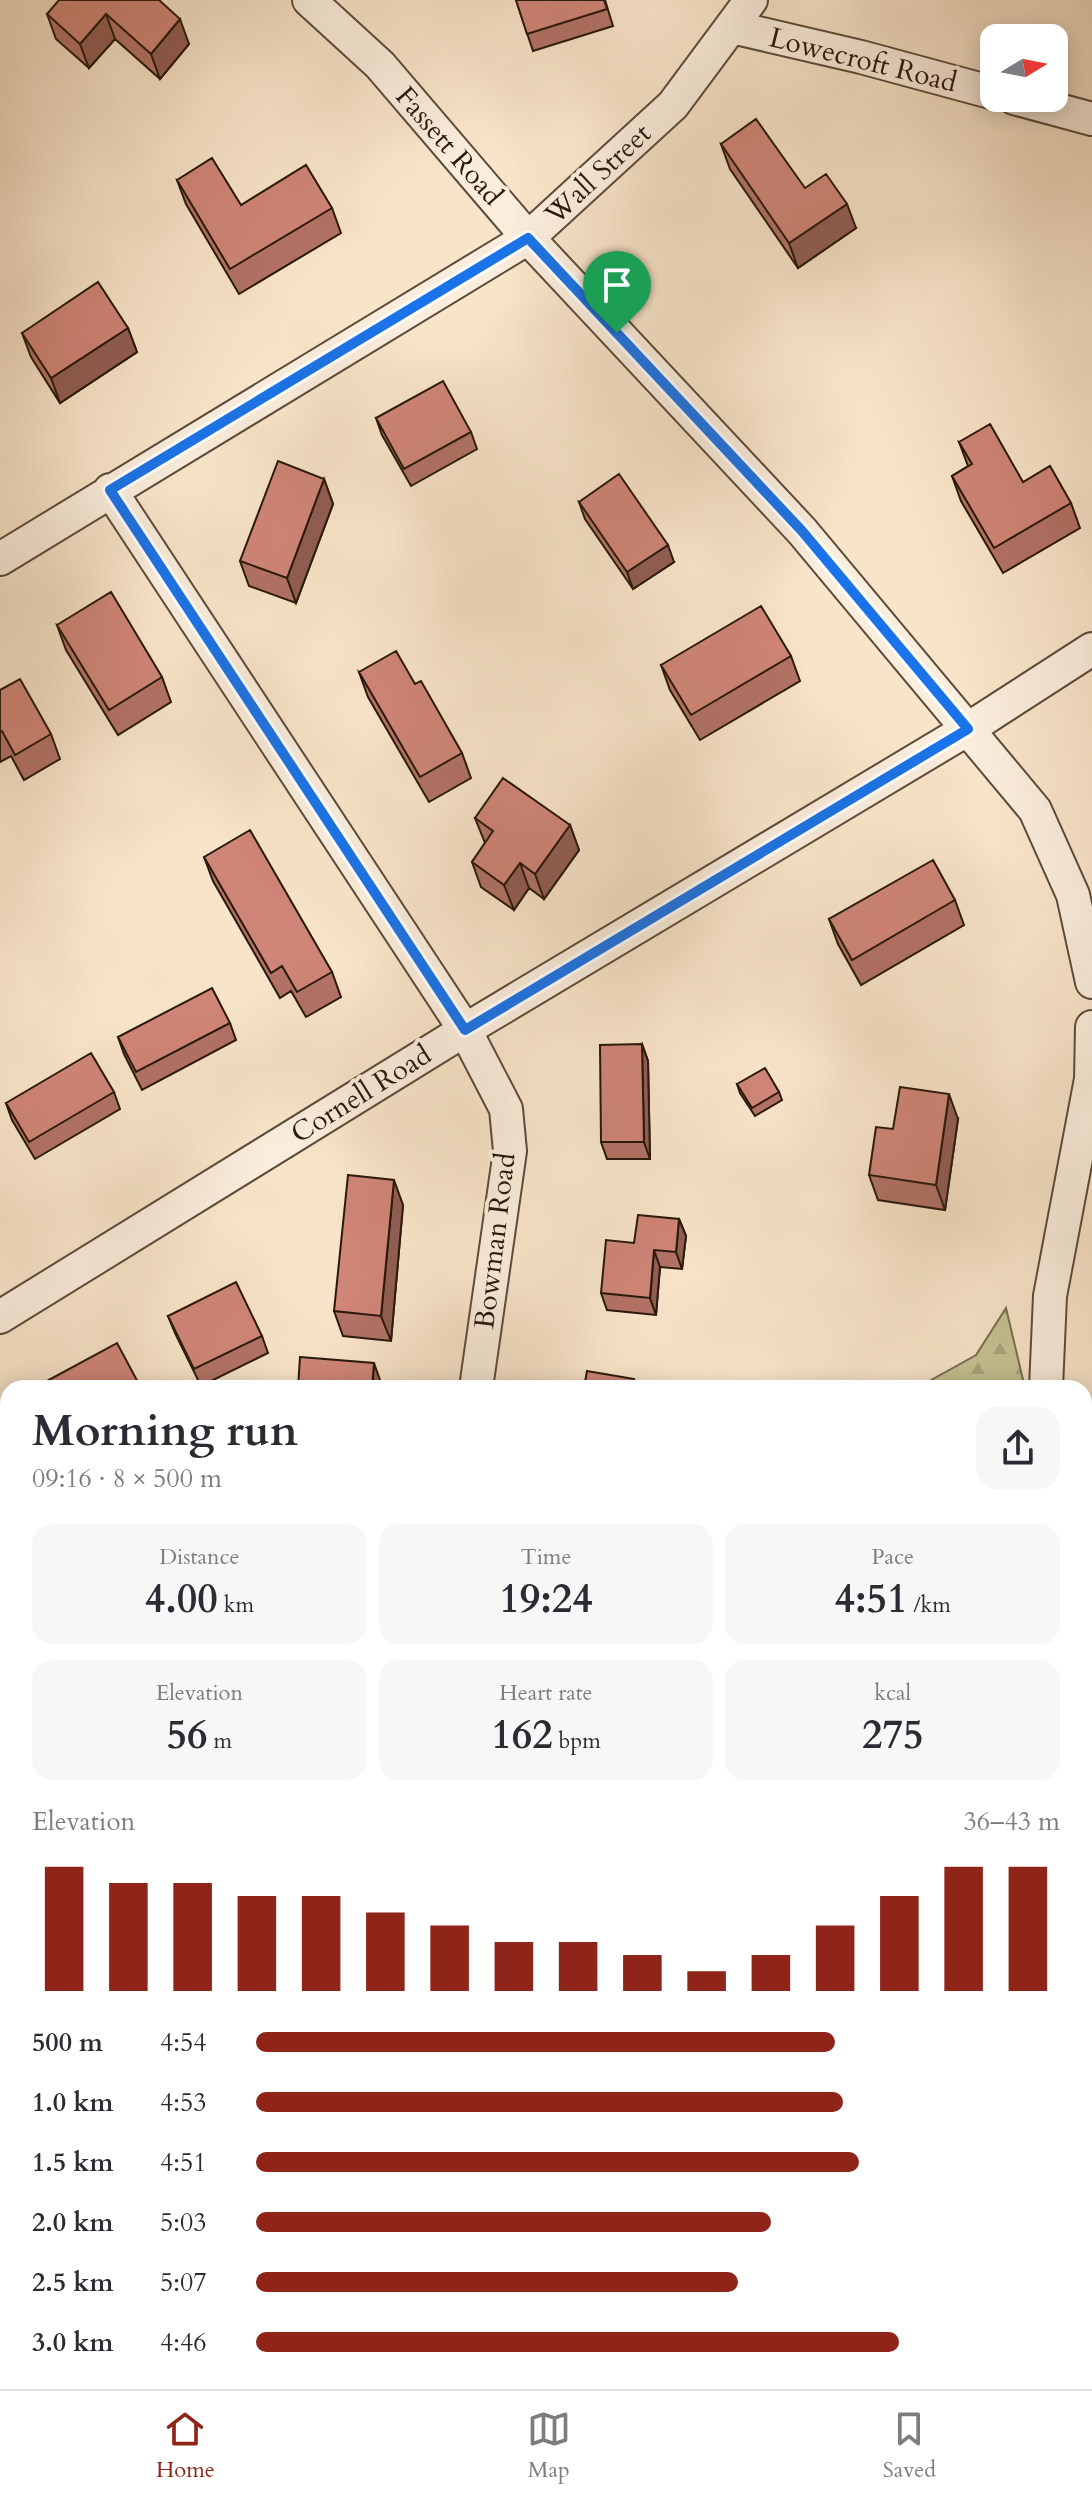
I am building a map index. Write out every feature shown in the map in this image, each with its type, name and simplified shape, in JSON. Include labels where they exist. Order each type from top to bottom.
[{"type":"street","name":"Fassett Road","points":[[309,0],[380,65],[528,238],[802,531],[1035,810],[1073,895],[1092,982]]},
{"type":"street","name":"Wall Street","points":[[0,559],[528,238],[673,105],[751,0]]},
{"type":"street","name":"Lowecroft Road","points":[[732,27],[980,89]]},
{"type":"street","points":[[1066,112],[1092,119]]},
{"type":"street","name":"Bowman Road","points":[[110,490],[465,1030],[506,1109],[510,1151],[477,1380]]},
{"type":"street","name":"Cornell Road","points":[[0,1317],[465,1030],[968,729],[1092,649]]},
{"type":"street","points":[[1046,1380],[1050,1296],[1091,1079],[1092,1027]]},
{"type":"green space","points":[[1006,1308],[1023,1380],[931,1380],[976,1355]]},
{"type":"building","points":[[59,0],[159,0],[180,19],[151,54],[106,14],[80,44],[47,14]]},
{"type":"building","points":[[516,0],[604,0],[607,9],[527,34]]},
{"type":"building","points":[[756,119],[805,188],[826,174],[847,204],[789,243],[721,144]]},
{"type":"building","points":[[212,158],[241,205],[306,165],[332,208],[230,269],[177,180]]},
{"type":"building","points":[[98,282],[128,328],[51,378],[22,333]]},
{"type":"building","points":[[443,381],[471,432],[404,469],[376,418]]},
{"type":"building","points":[[990,424],[1023,482],[1050,466],[1071,503],[994,548],[952,476],[972,464],[959,442]]},
{"type":"building","points":[[278,461],[324,479],[287,578],[240,561]]},
{"type":"building","points":[[619,474],[668,545],[627,572],[579,502]]},
{"type":"building","points":[[111,592],[162,677],[109,710],[57,625]]},
{"type":"building","points":[[761,606],[791,656],[691,715],[661,665]]},
{"type":"building","points":[[396,651],[415,684],[421,681],[462,753],[420,777],[359,672]]},
{"type":"building","points":[[20,679],[51,734],[15,755],[0,732],[0,690]]},
{"type":"building","points":[[503,778],[570,825],[535,874],[520,863],[504,885],[472,862],[493,831],[475,818]]},
{"type":"building","points":[[250,830],[332,972],[297,992],[282,966],[271,973],[204,857]]},
{"type":"building","points":[[933,860],[955,900],[852,960],[829,919]]},
{"type":"building","points":[[212,988],[230,1023],[136,1072],[118,1037]]},
{"type":"building","points":[[642,1044],[644,1142],[601,1142],[600,1045]]},
{"type":"building","points":[[91,1053],[114,1092],[29,1142],[6,1103]]},
{"type":"building","points":[[765,1068],[779,1092],[752,1108],[737,1084]]},
{"type":"building","points":[[900,1087],[949,1094],[936,1185],[869,1175],[876,1127],[893,1129]]},
{"type":"building","points":[[348,1175],[394,1180],[381,1316],[334,1311]]},
{"type":"building","points":[[638,1215],[679,1219],[676,1252],[654,1250],[650,1298],[601,1293],[606,1240],[634,1243]]},
{"type":"building","points":[[236,1282],[262,1336],[194,1369],[168,1316]]},
{"type":"building","points":[[117,1343],[137,1380],[49,1380]]},
{"type":"building","points":[[300,1357],[374,1363],[373,1380],[299,1380]]},
{"type":"building","points":[[587,1371],[634,1379],[634,1380],[585,1380]]},
{"type":"route","points":[[528,238],[617,333],[802,531],[968,729],[465,1030],[110,490],[528,238]]}]
